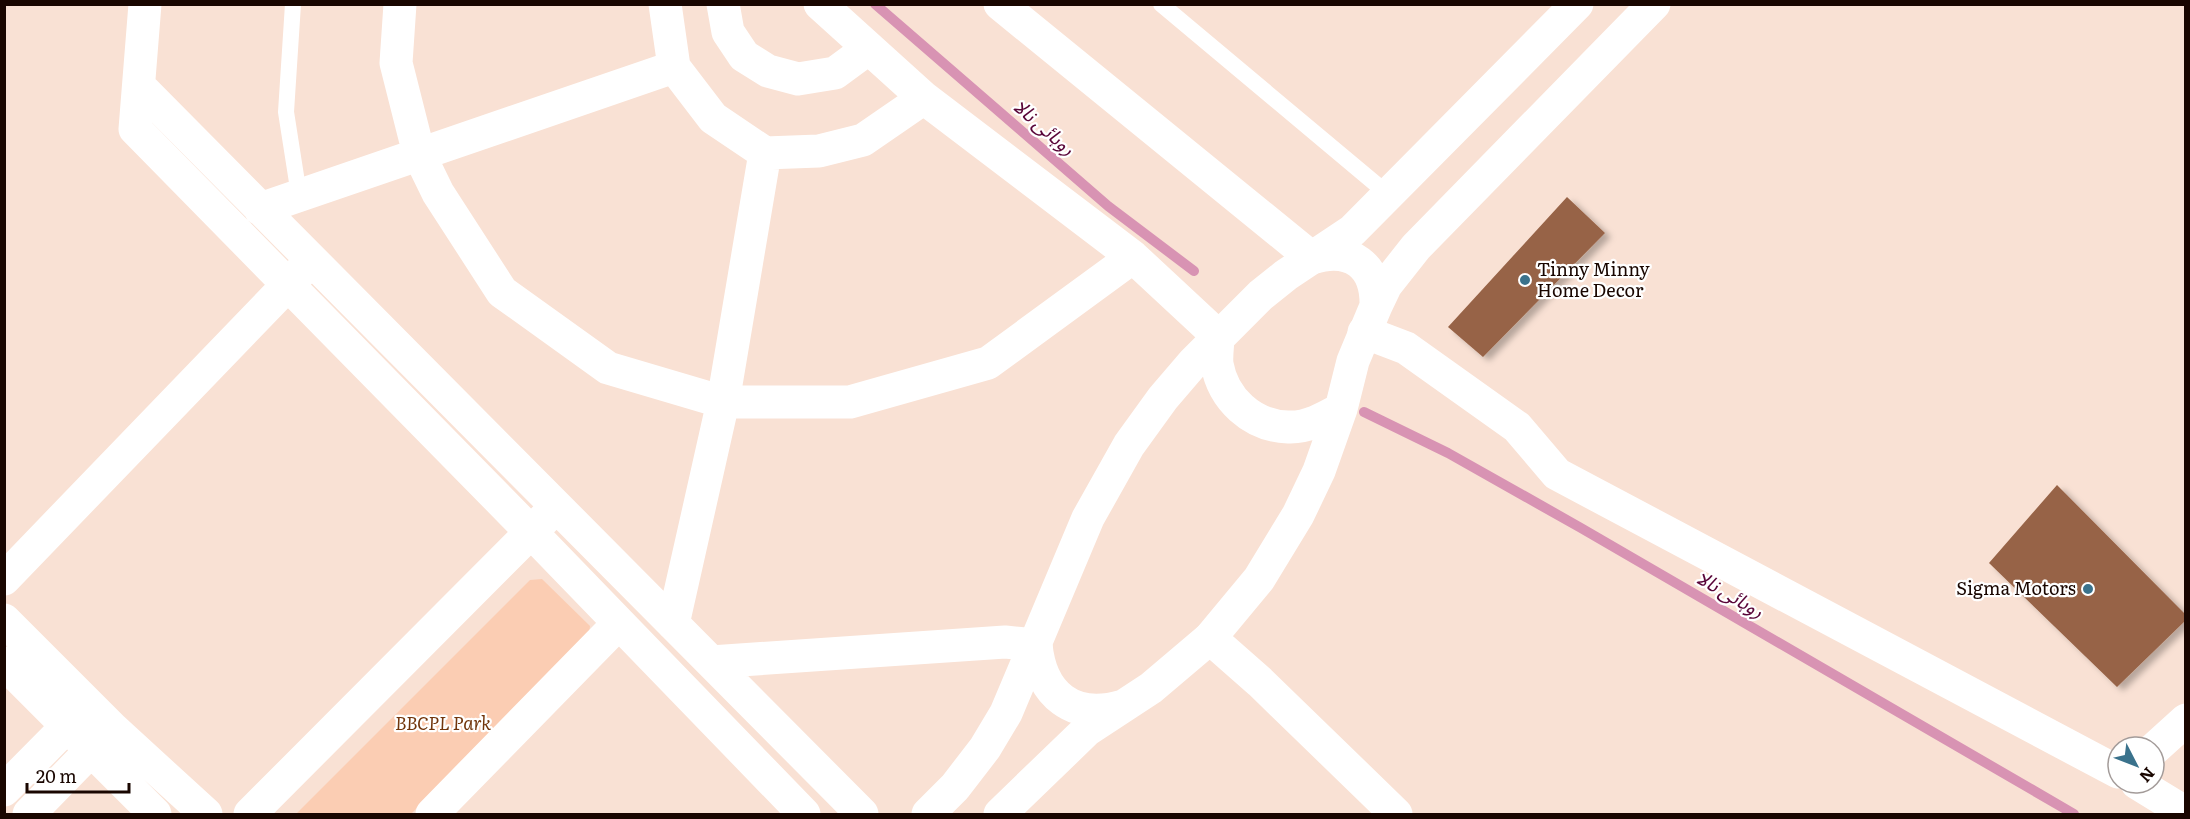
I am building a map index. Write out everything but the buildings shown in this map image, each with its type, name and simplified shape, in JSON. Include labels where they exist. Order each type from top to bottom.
[{"type":"street","points":[[145,4],[135,129],[531,532],[803,814],[832,784]]},
{"type":"street","points":[[400,4],[396,63],[418,154],[438,193],[502,292],[608,368],[723,402],[850,402],[988,363],[1132,257]]},
{"type":"street","points":[[666,4],[674,67],[713,118],[765,153],[819,151],[863,140],[924,98]]},
{"type":"street","points":[[723,4],[728,32],[744,56],[768,71],[798,79],[835,73],[869,48]]},
{"type":"street","points":[[820,4],[924,98],[1132,257],[1218,336],[1217,363],[1224,388],[1240,409],[1263,423],[1289,427],[1315,423],[1341,409]]},
{"type":"street","points":[[1000,4],[1312,258]]},
{"type":"street","points":[[928,814],[955,788],[985,748],[1006,713],[1088,518],[1129,445],[1163,398],[1218,336],[1261,295],[1352,231],[1577,4]]},
{"type":"street","points":[[1000,814],[1087,730],[1177,668],[1210,638],[1259,579],[1299,515],[1319,471],[1341,409],[1353,361],[1386,285],[1416,247],[1654,4]]},
{"type":"street","points":[[261,209],[674,67]]},
{"type":"street","points":[[139,86],[862,814]]},
{"type":"street","points":[[673,624],[723,402],[765,153]]},
{"type":"street","points":[[1312,258],[1328,253],[1344,254],[1359,261],[1371,274],[1376,290],[1370,319]]},
{"type":"street","points":[[4,579],[311,260]]},
{"type":"street","points":[[1370,319],[1406,348],[1517,427],[1557,474],[2106,765]]},
{"type":"street","points":[[250,814],[557,507]]},
{"type":"street","points":[[4,620],[78,715],[102,739],[206,814]]},
{"type":"street","points":[[432,814],[619,623]]},
{"type":"street","points":[[1210,638],[1260,682],[1396,814]]},
{"type":"street","points":[[711,662],[1005,642],[1036,645]]},
{"type":"street","points":[[1036,645],[1038,664],[1045,681],[1056,695],[1071,705],[1088,710],[1107,711],[1124,705]]},
{"type":"street","points":[[4,663],[78,715]]},
{"type":"street","points":[[4,790],[78,715]]},
{"type":"street","points":[[2166,738],[2186,720]]},
{"type":"street","points":[[29,814],[102,739]]},
{"type":"street","points":[[102,739],[155,814]]},
{"type":"street","points":[[2157,795],[2186,813]]},
{"type":"lane","points":[[293,4],[286,112],[299,195]]},
{"type":"lane","points":[[1161,4],[1389,195]]},
{"type":"green space","name":"BBCPL Park","points":[[542,579],[590,626],[589,634],[411,814],[296,814],[530,580]]},
{"type":"waterway","name":"روہائی نالا","points":[[875,4],[1108,206],[1194,271]]},
{"type":"waterway","name":"روہائی نالا","points":[[1364,412],[1448,453],[1581,528],[2074,814]]},
{"type":"place","name":"Tinny Minny Home Decor","points":[[1525,280]]},
{"type":"place","name":"Sigma Motors","points":[[2088,589]]}]
